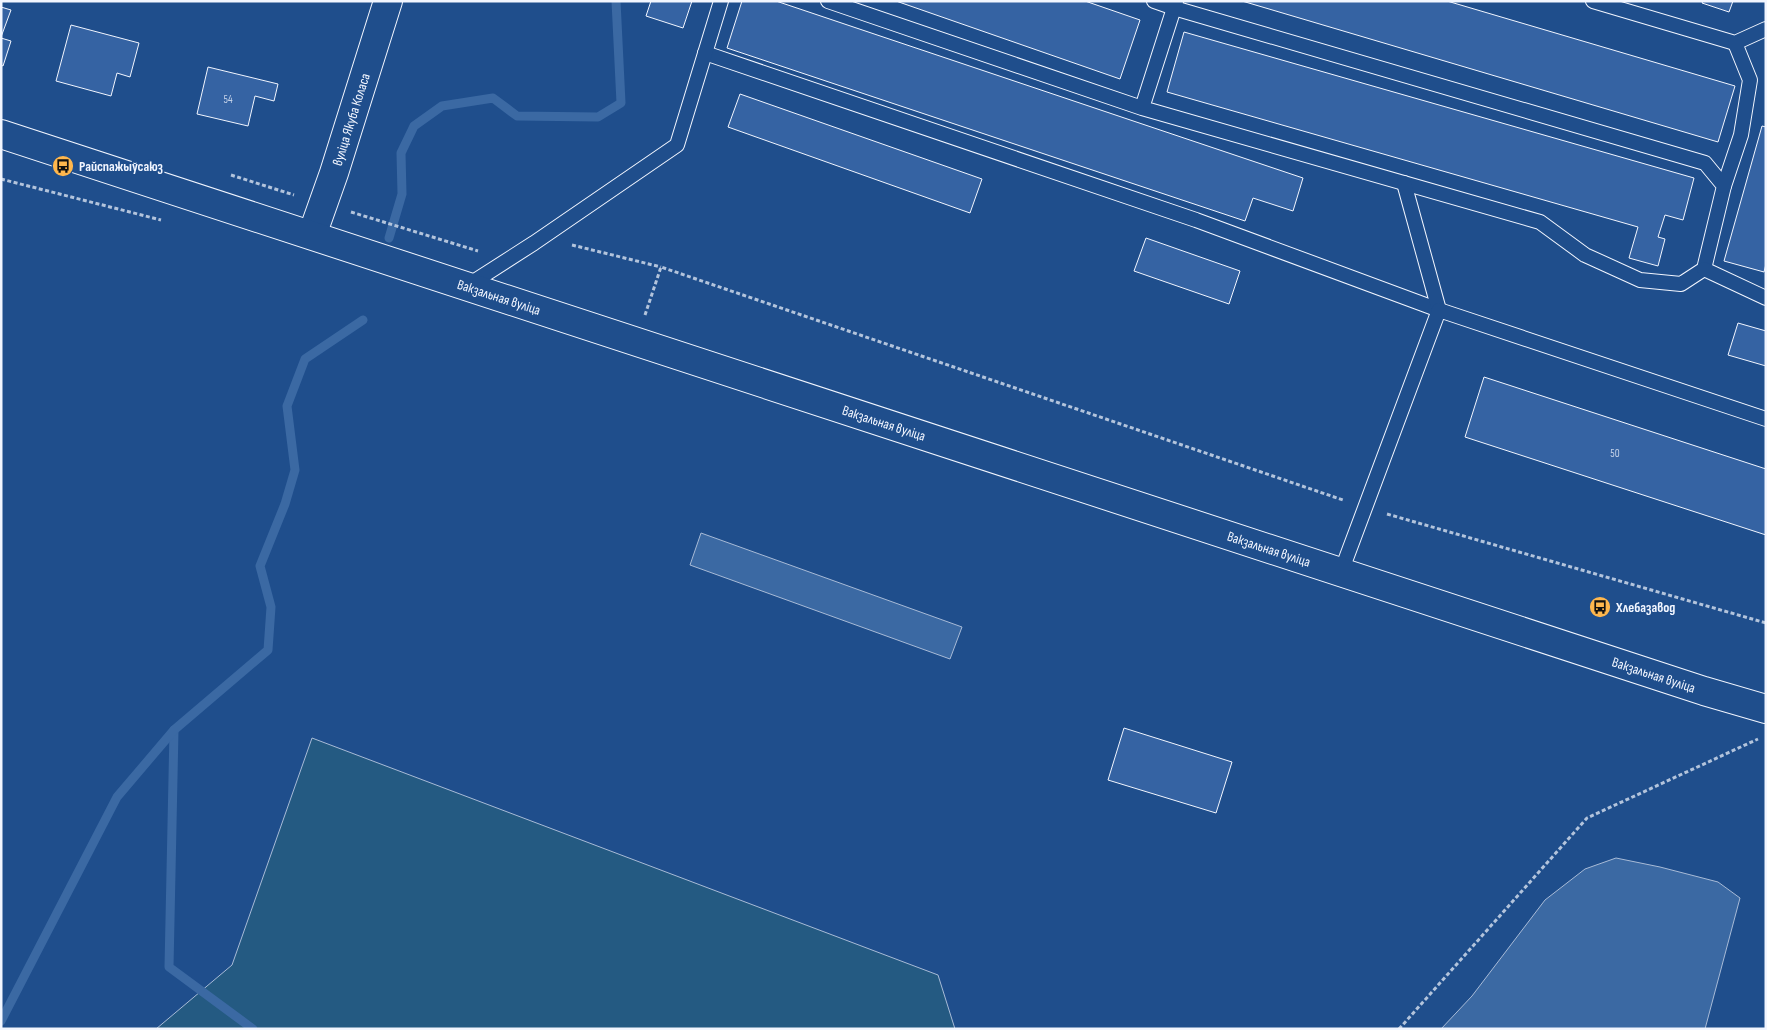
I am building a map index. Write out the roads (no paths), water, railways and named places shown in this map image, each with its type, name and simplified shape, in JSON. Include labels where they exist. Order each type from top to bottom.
[{"type":"main road","name":"вуліца Якуба Коласа","points":[[312,235],[334,173],[388,1]]},
{"type":"main road","name":"Вакзальная вуліца","points":[[1,134],[1766,710]]},
{"type":"lane","points":[[466,286],[534,243],[677,145],[721,1]]},
{"type":"lane","points":[[828,1],[1142,108],[1540,222],[1585,255],[1640,280],[1681,284],[1704,269],[1724,186],[1741,135],[1750,80],[1735,43]]},
{"type":"lane","points":[[1154,1],[1175,5],[1705,163],[1724,186]]},
{"type":"lane","points":[[1593,1],[1735,43],[1766,28]]},
{"type":"lane","points":[[1142,108],[1175,5]]},
{"type":"lane","points":[[705,53],[1196,220],[1439,310],[1766,418]]},
{"type":"lane","points":[[1341,572],[1439,310],[1404,183]]},
{"type":"lane","points":[[1704,269],[1766,298]]},
{"type":"waterway","points":[[389,238],[402,194],[401,153],[414,126],[442,106],[493,98],[517,116],[598,117],[621,103],[616,1]]},
{"type":"waterway","points":[[1,1021],[117,797],[174,730],[268,650],[271,607],[260,566],[285,504],[295,470],[287,406],[305,359],[363,320]]},
{"type":"waterway","points":[[174,730],[169,967],[253,1029]]},
{"type":"place","name":"Райспажыўсаюз","points":[[63,166]]},
{"type":"place","name":"Хлебазавод","points":[[1600,607]]}]
